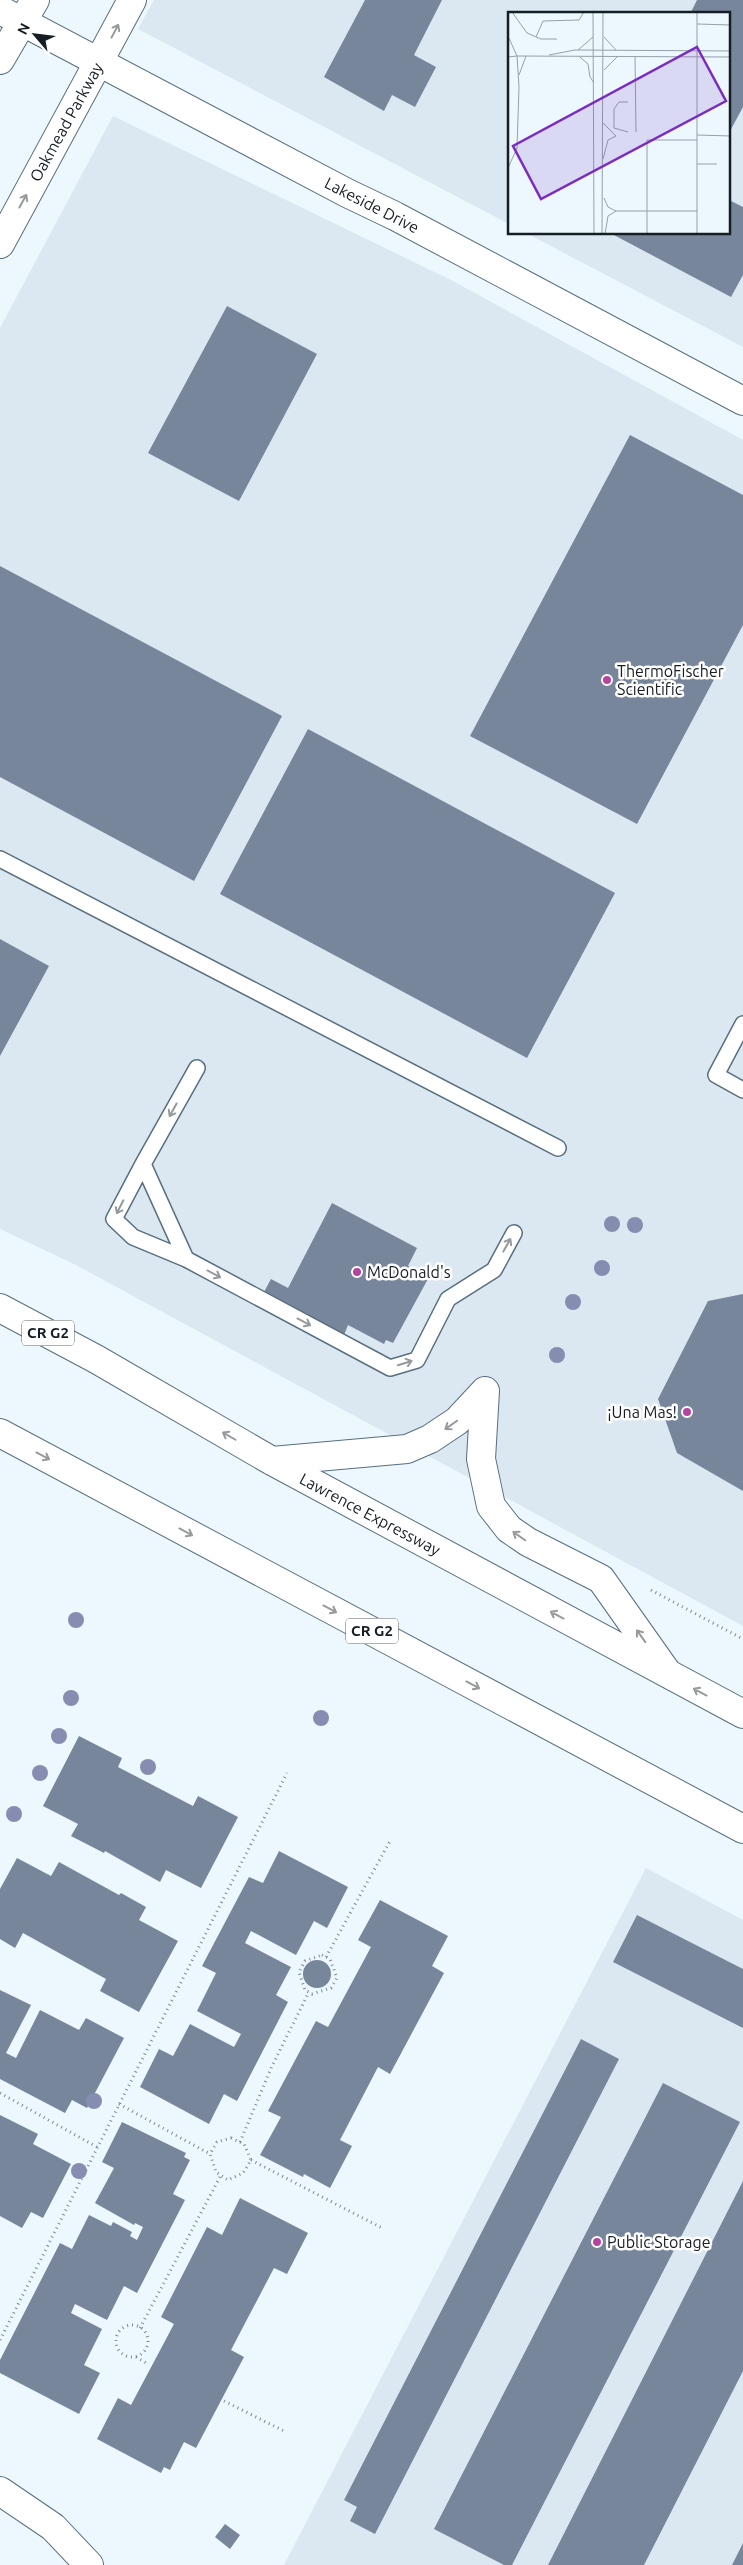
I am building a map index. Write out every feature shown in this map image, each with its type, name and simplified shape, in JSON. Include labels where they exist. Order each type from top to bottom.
[{"type":"main road","name":"Oakmead Parkway","points":[[0,244],[132,0]]},
{"type":"main road","name":"Lakeside Drive","points":[[19,11],[98,62],[347,194],[396,216],[743,401]]},
{"type":"main road","points":[[0,60],[19,11]]},
{"type":"main road","name":"Lawrence Expressway","points":[[0,1308],[96,1359],[272,1461],[743,1714]]},
{"type":"main road","points":[[272,1461],[407,1449],[430,1439],[457,1421],[486,1391],[481,1459],[491,1506],[509,1529],[528,1542],[601,1579],[670,1676]]},
{"type":"main road","name":"CR G2","points":[[0,1433],[743,1830]]},
{"type":"main road","points":[[0,2491],[52,2527],[89,2565]]},
{"type":"lane","points":[[0,859],[558,1148]]},
{"type":"lane","points":[[743,1024],[716,1075],[743,1090]]},
{"type":"lane","points":[[197,1068],[114,1219],[133,1237],[186,1259],[390,1368],[417,1360],[448,1299],[494,1270],[514,1233]]},
{"type":"lane","points":[[143,1164],[186,1259]]},
{"type":"path","points":[[0,2340],[287,1773]]},
{"type":"path","points":[[326,1957],[390,1841]]},
{"type":"path","points":[[322,1955],[330,1959],[337,1978],[332,1988],[312,1994],[309,1992],[305,1990],[299,1972],[305,1960],[322,1955]]},
{"type":"path","points":[[240,2142],[272,2066],[309,1992]]},
{"type":"path","points":[[0,2093],[98,2148]]},
{"type":"path","points":[[119,2104],[210,2154],[216,2172],[228,2180],[243,2173],[251,2160]]},
{"type":"path","points":[[210,2154],[217,2142],[231,2138],[244,2144],[251,2160],[384,2229]]},
{"type":"path","points":[[140,2328],[221,2176]]},
{"type":"path","points":[[133,2325],[146,2332],[150,2342],[142,2355],[136,2357],[131,2358],[119,2352],[116,2340],[122,2328],[133,2325]]},
{"type":"path","points":[[136,2357],[148,2364]]},
{"type":"path","points":[[224,2401],[286,2432]]},
{"type":"shaded area","points":[[154,0],[743,0],[743,347],[530,235],[730,235],[730,12],[508,12],[508,223],[138,29]]},
{"type":"shaded area","points":[[113,116],[453,281],[743,440],[743,1626],[74,1264],[0,1229],[0,328]]},
{"type":"shaded area","name":"Public Storage","points":[[646,1868],[743,1920],[743,2565],[284,2565]]},
{"type":"building","points":[[365,0],[442,0],[414,55],[436,67],[415,107],[392,95],[384,111],[324,77]]},
{"type":"building","points":[[697,0],[743,0],[743,107],[730,131],[730,12],[691,12]]},
{"type":"building","points":[[730,200],[743,207],[743,275],[731,297],[614,235],[730,235]]},
{"type":"building","points":[[227,306],[317,354],[239,501],[148,453]]},
{"type":"building","name":"ThermoFischer Scientific","points":[[630,435],[743,495],[743,625],[637,824],[470,736]]},
{"type":"building","points":[[0,566],[282,716],[194,881],[0,777]]},
{"type":"building","points":[[308,729],[615,893],[527,1058],[220,894]]},
{"type":"building","points":[[0,939],[49,966],[0,1056]]},
{"type":"building","name":"McDonald's","points":[[332,1203],[417,1248],[408,1266],[429,1277],[393,1343],[386,1340],[384,1344],[348,1325],[344,1335],[264,1292],[271,1279],[288,1288]]},
{"type":"building","points":[[743,1294],[743,1491],[677,1453],[658,1399],[708,1301]]},
{"type":"building","points":[[79,1736],[122,1758],[118,1767],[193,1806],[198,1796],[238,1817],[201,1888],[166,1870],[160,1882],[105,1851],[104,1853],[71,1836],[78,1824],[43,1806]]},
{"type":"building","points":[[279,1851],[348,1887],[327,1928],[314,1921],[296,1955],[251,1931],[245,1943],[291,1967],[276,1995],[288,2002],[237,2101],[224,2094],[209,2124],[140,2087],[159,2049],[173,2056],[190,2024],[234,2047],[241,2034],[197,2011],[216,1973],[202,1966],[249,1877],[263,1883]]},
{"type":"building","points":[[17,1858],[51,1876],[59,1862],[119,1895],[121,1893],[146,1907],[139,1920],[178,1941],[139,2012],[100,1991],[106,1979],[23,1933],[15,1948],[0,1939],[0,1889]]},
{"type":"building","points":[[380,1900],[448,1936],[432,1966],[444,1973],[390,2074],[378,2067],[340,2140],[352,2146],[330,2188],[304,2174],[303,2177],[260,2155],[281,2117],[268,2111],[316,2021],[328,2027],[371,1947],[358,1940]]},
{"type":"building","points":[[637,1915],[743,1969],[743,2028],[613,1962]]},
{"type":"building","points":[[317,1960],[327,1964],[331,1974],[327,1984],[317,1988],[307,1984],[303,1974],[307,1964]]},
{"type":"building","points":[[0,1990],[31,2005],[6,2053],[16,2058],[40,2010],[79,2030],[86,2018],[124,2038],[87,2108],[72,2100],[65,2113],[0,2079]]},
{"type":"building","points":[[581,2039],[619,2059],[375,2534],[350,2521],[357,2507],[344,2500]]},
{"type":"building","points":[[663,2083],[740,2122],[512,2565],[504,2565],[434,2529]]},
{"type":"building","points":[[0,2115],[38,2134],[33,2144],[71,2164],[43,2218],[31,2212],[22,2228],[0,2216]]},
{"type":"building","points":[[122,2122],[186,2153],[184,2157],[190,2160],[173,2194],[185,2200],[137,2293],[124,2286],[107,2320],[75,2304],[71,2313],[102,2329],[84,2365],[100,2373],[79,2414],[0,2373],[0,2360],[60,2243],[72,2249],[89,2215],[111,2226],[113,2222],[132,2232],[130,2236],[137,2240],[143,2227],[135,2223],[134,2225],[95,2203],[114,2168],[102,2162]]},
{"type":"building","points":[[743,2181],[743,2371],[644,2565],[548,2565]]},
{"type":"building","points":[[240,2198],[308,2233],[287,2274],[274,2268],[231,2350],[244,2357],[196,2448],[184,2442],[170,2470],[164,2467],[161,2473],[97,2439],[118,2398],[131,2405],[174,2324],[161,2317],[207,2227],[222,2235]]},
{"type":"building","points":[[225,2524],[240,2535],[230,2549],[215,2537]]},
{"type":"building","points":[[743,2543],[743,2565],[732,2565]]},
{"type":"place","name":"ThermoFischer Scientific","points":[[607,680]]},
{"type":"place","name":"McDonald's","points":[[357,1272]]},
{"type":"place","name":"¡Una Mas!","points":[[687,1412]]},
{"type":"place","name":"Public Storage","points":[[597,2242]]}]
